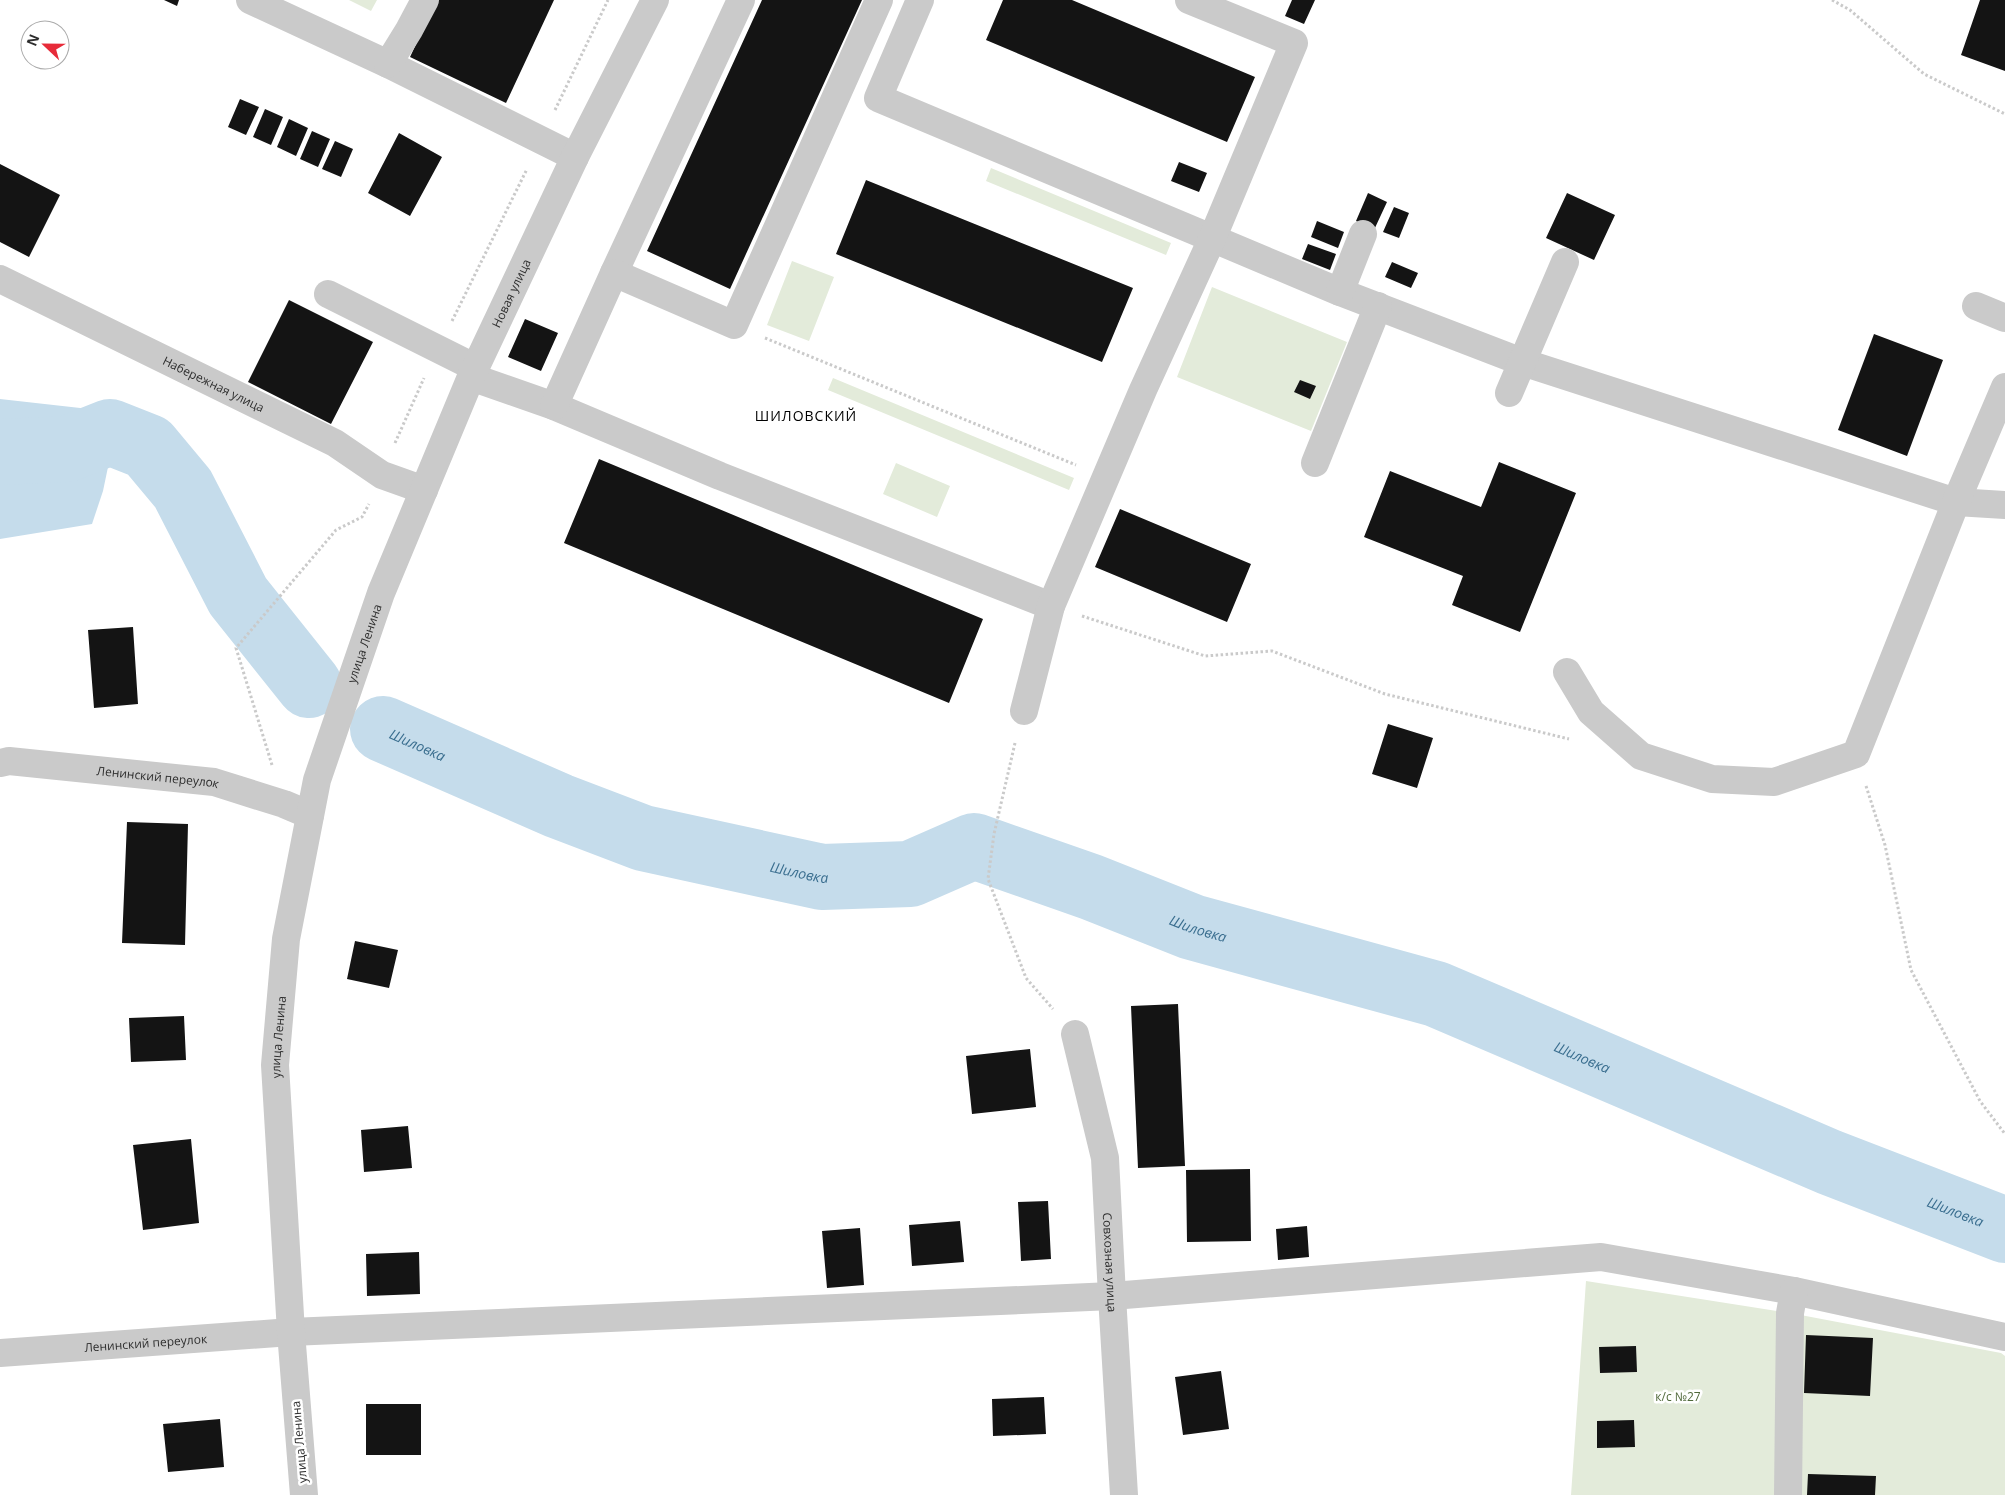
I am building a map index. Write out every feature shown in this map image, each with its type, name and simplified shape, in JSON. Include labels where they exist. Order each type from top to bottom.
[{"type":"street","points":[[250,0],[388,64],[575,157]]},
{"type":"street","points":[[388,64],[425,0]]},
{"type":"street","name":"Новая улица","points":[[381,593],[474,372],[575,157],[655,0]]},
{"type":"street","points":[[554,406],[741,0]]},
{"type":"street","points":[[614,273],[734,325],[879,0]]},
{"type":"street","points":[[920,0],[878,98],[1340,292],[1522,362],[1956,502],[2005,505]]},
{"type":"street","points":[[1024,711],[1051,606],[1212,239],[1294,43],[1189,0]]},
{"type":"street","points":[[1340,292],[1362,234]]},
{"type":"street","points":[[1509,393],[1565,262]]},
{"type":"street","name":"Набережная улица","points":[[0,279],[334,442],[382,475],[424,490]]},
{"type":"street","points":[[328,294],[438,349],[474,372],[720,476],[1051,606]]},
{"type":"street","points":[[1316,462],[1378,306]]},
{"type":"street","points":[[1976,306],[2005,318]]},
{"type":"street","points":[[1567,672],[1591,712],[1641,756],[1712,779],[1774,782],[1856,754],[1956,502],[2005,387]]},
{"type":"street","name":"улица Ленина","points":[[304,1495],[291,1332],[275,1065],[286,939],[317,780],[381,593]]},
{"type":"street","name":"Ленинский переулок","points":[[0,763],[9,761],[214,782],[284,804],[310,815]]},
{"type":"street","name":"Совхозная улица","points":[[1075,1034],[1106,1158],[1124,1495]]},
{"type":"street","name":"Ленинский переулок","points":[[0,1353],[291,1332],[1112,1296],[1600,1257],[1794,1291],[2005,1338]]},
{"type":"street","points":[[1788,1495],[1790,1313],[1794,1291]]},
{"type":"path","points":[[284,804],[236,648],[336,530],[362,517],[438,349],[608,0]]},
{"type":"path","points":[[1832,0],[1850,10],[1924,74],[2005,114]]},
{"type":"path","points":[[734,325],[1106,477]]},
{"type":"path","points":[[1051,606],[1206,656],[1272,651],[1385,694],[1573,740]]},
{"type":"path","points":[[1024,711],[1012,750],[994,834],[988,879],[1026,978],[1075,1034]]},
{"type":"path","points":[[1856,754],[1886,845],[1911,970],[1980,1101],[2005,1134]]},
{"type":"green space","points":[[349,0],[377,0],[371,11]]},
{"type":"green space","points":[[991,168],[1171,243],[1166,255],[986,181]]},
{"type":"green space","points":[[792,261],[834,277],[809,341],[767,325]]},
{"type":"green space","points":[[1212,287],[1347,342],[1311,431],[1177,377]]},
{"type":"green space","points":[[833,378],[1074,478],[1069,490],[828,390]]},
{"type":"green space","points":[[896,463],[950,486],[937,517],[883,494]]},
{"type":"green space","name":"к/с №27","points":[[1586,1281],[1790,1313],[2001,1353],[2005,1356],[2005,1495],[1571,1495]]},
{"type":"water","points":[[0,399],[107,411],[187,454],[183,489],[171,485],[140,462],[108,467],[103,491],[92,524],[0,539]]},
{"type":"building","points":[[164,0],[179,0],[177,6]]},
{"type":"building","points":[[437,0],[554,0],[506,103],[410,57]]},
{"type":"building","points":[[762,0],[862,0],[730,289],[647,251]]},
{"type":"building","points":[[1003,0],[1072,0],[1255,77],[1227,142],[986,40]]},
{"type":"building","points":[[1292,0],[1315,0],[1304,24],[1285,16]]},
{"type":"building","points":[[1980,0],[2005,0],[2005,71],[1961,55]]},
{"type":"building","points":[[240,99],[259,107],[246,135],[228,127]]},
{"type":"building","points":[[265,109],[283,117],[271,145],[253,137]]},
{"type":"building","points":[[289,119],[308,128],[296,156],[277,147]]},
{"type":"building","points":[[312,131],[330,139],[318,167],[300,159]]},
{"type":"building","points":[[399,133],[442,157],[410,216],[368,193]]},
{"type":"building","points":[[335,141],[353,149],[341,177],[322,169]]},
{"type":"building","points":[[1179,162],[1207,173],[1199,192],[1171,181]]},
{"type":"building","points":[[0,164],[60,195],[29,257],[0,242]]},
{"type":"building","points":[[866,180],[1133,288],[1102,362],[836,254]]},
{"type":"building","points":[[1368,193],[1387,202],[1374,230],[1356,221]]},
{"type":"building","points":[[1567,193],[1615,215],[1594,260],[1546,238]]},
{"type":"building","points":[[1394,207],[1409,213],[1399,238],[1383,232]]},
{"type":"building","points":[[1317,221],[1344,232],[1338,248],[1311,237]]},
{"type":"building","points":[[1308,244],[1336,254],[1330,270],[1302,259]]},
{"type":"building","points":[[1392,262],[1418,273],[1411,288],[1385,277]]},
{"type":"building","points":[[289,300],[373,342],[331,424],[248,382]]},
{"type":"building","points":[[525,319],[558,333],[541,371],[508,357]]},
{"type":"building","points":[[1874,334],[1943,360],[1907,456],[1838,430]]},
{"type":"building","points":[[1300,380],[1316,386],[1310,399],[1294,392]]},
{"type":"building","points":[[599,459],[983,619],[949,703],[564,543]]},
{"type":"building","points":[[1499,462],[1576,493],[1520,632],[1452,605],[1463,576],[1364,537],[1390,471],[1481,507]]},
{"type":"building","points":[[1120,509],[1251,564],[1227,622],[1095,567]]},
{"type":"building","points":[[133,627],[138,704],[94,708],[88,630]]},
{"type":"building","points":[[1388,724],[1433,738],[1417,788],[1372,774]]},
{"type":"building","points":[[127,822],[188,824],[185,945],[122,943]]},
{"type":"building","points":[[355,941],[398,950],[389,988],[347,979]]},
{"type":"building","points":[[1178,1004],[1185,1166],[1138,1168],[1131,1006]]},
{"type":"building","points":[[184,1016],[186,1060],[131,1062],[129,1018]]},
{"type":"building","points":[[1030,1049],[1036,1107],[972,1114],[966,1056]]},
{"type":"building","points":[[408,1126],[412,1168],[364,1172],[361,1130]]},
{"type":"building","points":[[191,1139],[199,1223],[143,1230],[133,1145]]},
{"type":"building","points":[[1250,1169],[1251,1241],[1187,1242],[1186,1170]]},
{"type":"building","points":[[1048,1201],[1051,1259],[1021,1261],[1018,1202]]},
{"type":"building","points":[[960,1221],[964,1262],[912,1266],[909,1225]]},
{"type":"building","points":[[1307,1226],[1309,1257],[1278,1260],[1276,1229]]},
{"type":"building","points":[[860,1228],[864,1285],[827,1288],[822,1231]]},
{"type":"building","points":[[419,1252],[420,1294],[367,1296],[366,1254]]},
{"type":"building","points":[[1806,1335],[1873,1338],[1870,1396],[1804,1393]]},
{"type":"building","points":[[1636,1346],[1637,1372],[1600,1373],[1599,1347]]},
{"type":"building","points":[[1221,1371],[1229,1429],[1183,1435],[1175,1377]]},
{"type":"building","points":[[1044,1397],[1046,1434],[993,1436],[992,1399]]},
{"type":"building","points":[[366,1404],[421,1404],[421,1455],[366,1455]]},
{"type":"building","points":[[220,1419],[224,1467],[168,1472],[163,1424]]},
{"type":"building","points":[[1634,1420],[1635,1447],[1597,1448],[1597,1421]]},
{"type":"building","points":[[1808,1474],[1876,1476],[1875,1495],[1807,1495]]},
{"type":"waterway","name":"Шиловка","points":[[0,452],[67,449],[110,432],[148,447],[183,489],[238,596],[309,685]]},
{"type":"waterway","name":"Шиловка","points":[[383,729],[559,806],[643,838],[822,877],[910,874],[974,846],[1091,887],[1192,927],[1436,994],[1829,1162],[2005,1230]]},
{"type":"district","name":"ШИЛОВСКИЙ","points":[[806,415]]}]
